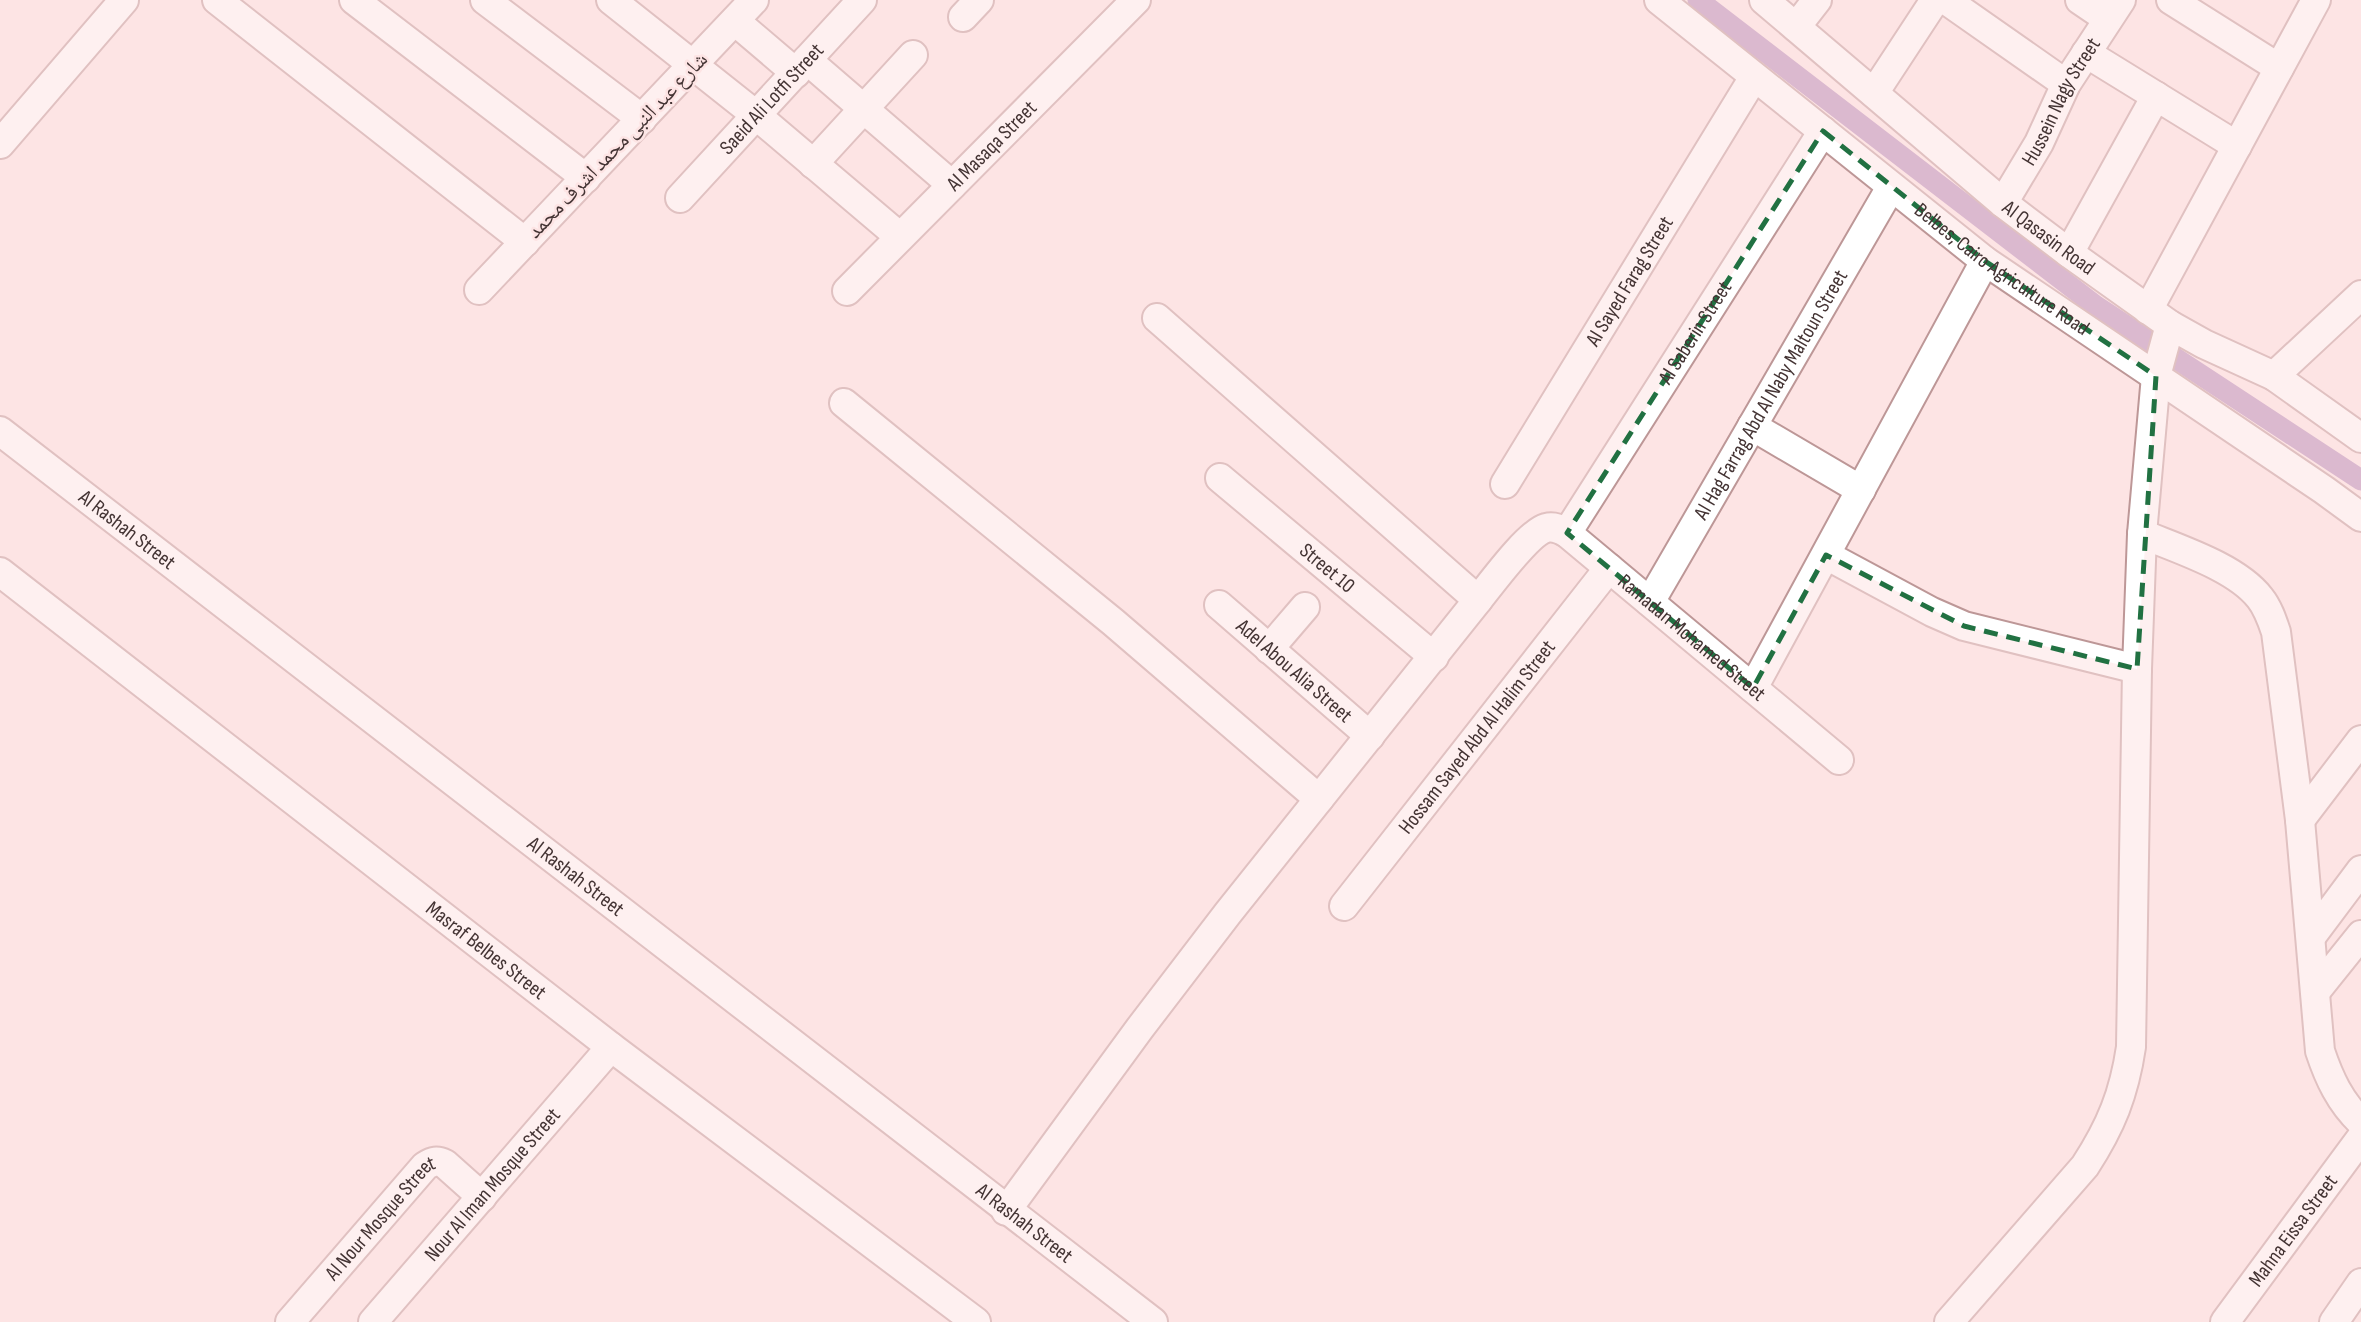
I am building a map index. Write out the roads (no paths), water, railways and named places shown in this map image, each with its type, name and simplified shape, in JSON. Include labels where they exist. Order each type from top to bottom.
[{"type":"street","points":[[0,144],[124,0]]},
{"type":"street","points":[[217,0],[245,9],[525,242]]},
{"type":"street","points":[[354,0],[586,178]]},
{"type":"street","points":[[485,0],[642,119]]},
{"type":"street","points":[[611,0],[756,115],[900,237]]},
{"type":"street","name":"Saeid Ali Lotfi Street","points":[[680,198],[862,0]]},
{"type":"street","name":"Al Masaqa Street","points":[[847,291],[1136,0]]},
{"type":"street","name":"Belbes, Cairo Agriculture Road","points":[[1659,0],[1985,261],[2158,370],[2361,517]]},
{"type":"street","name":"Al Qasasin Road","points":[[1764,0],[2003,203],[2162,323],[2274,376],[2361,438]]},
{"type":"street","points":[[1796,27],[1817,0]]},
{"type":"street","points":[[1874,93],[1935,0]]},
{"type":"street","points":[[1946,0],[2066,84]]},
{"type":"street","points":[[2080,0],[2115,10]]},
{"type":"street","points":[[2171,0],[2279,68]]},
{"type":"street","points":[[1949,1322],[2085,1166],[2112,1120],[2126,1079],[2131,1047],[2137,669],[2142,534],[2162,323],[2237,146],[2316,0]]},
{"type":"street","points":[[744,7],[801,66],[864,108],[952,185]]},
{"type":"street","name":"شارع عبد النبى محمد اشرف محمد","points":[[479,290],[693,65],[744,7]]},
{"type":"street","name":"Hussein Nagy Street","points":[[2003,203],[2045,132],[2066,84],[2115,10]]},
{"type":"street","points":[[2086,53],[2237,146]]},
{"type":"street","points":[[813,164],[913,55]]},
{"type":"street","name":"Al Sayed Farag Street","points":[[1506,484],[1754,77]]},
{"type":"street","points":[[2069,253],[2156,96]]},
{"type":"street","name":"Al Saberin Street","points":[[1567,533],[1822,131]]},
{"type":"street","name":"Al Hag Farrag Abd Al Naby Maltoun Street","points":[[1650,602],[1891,187]]},
{"type":"street","points":[[1753,688],[1985,261]]},
{"type":"street","points":[[2274,376],[2361,295]]},
{"type":"street","points":[[1157,318],[1478,600]]},
{"type":"street","points":[[844,403],[1113,622],[1319,799]]},
{"type":"street","points":[[1752,426],[1861,490]]},
{"type":"street","name":"Al Rashah Street","points":[[0,431],[1153,1322]]},
{"type":"street","name":"Street 10","points":[[1220,478],[1434,657]]},
{"type":"street","points":[[1006,1210],[1228,913],[1517,552],[1538,531],[1549,527],[1567,533]]},
{"type":"street","name":"Ramadan Mohamed Street","points":[[1567,533],[1839,760]]},
{"type":"street","points":[[2142,534],[2231,572],[2253,591],[2270,614],[2276,632],[2300,820],[2320,1051],[2325,1067],[2344,1102],[2361,1122]]},
{"type":"street","points":[[1826,555],[1932,612],[1964,625],[2137,669]]},
{"type":"street","name":"Hossam Sayed Abd Al Halim Street","points":[[1344,906],[1609,568]]},
{"type":"street","name":"Masraf Belbes Street","points":[[0,572],[611,1046],[976,1322]]},
{"type":"street","name":"Adel Abou Alia Street","points":[[1219,606],[1370,736]]},
{"type":"street","points":[[1269,649],[1305,607]]},
{"type":"street","points":[[2300,820],[2361,740]]},
{"type":"street","points":[[2311,937],[2361,870]]},
{"type":"street","points":[[2316,991],[2361,935]]},
{"type":"street","name":"Nour Al Iman Mosque Street","points":[[373,1322],[611,1046]]},
{"type":"street","name":"Mahna Eissa Street","points":[[2225,1322],[2361,1138]]},
{"type":"street","name":"Al Nour Mosque Street","points":[[290,1322],[431,1161],[445,1164],[481,1197]]},
{"type":"street","points":[[2334,1322],[2361,1283]]},
{"type":"waterway","points":[[1698,0],[2096,306],[2361,480]]}]
